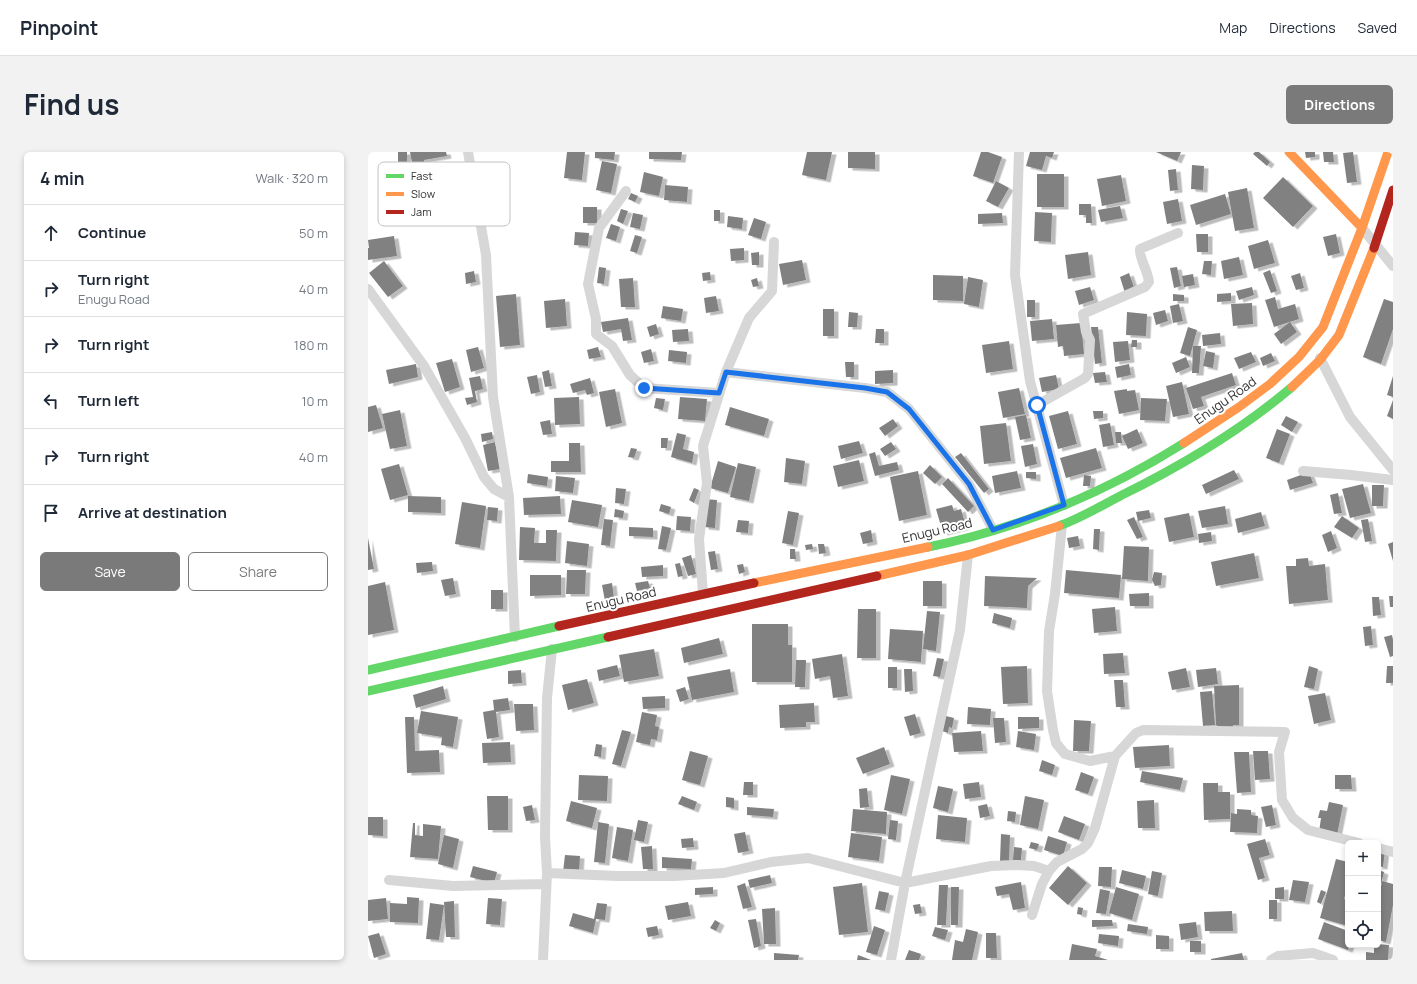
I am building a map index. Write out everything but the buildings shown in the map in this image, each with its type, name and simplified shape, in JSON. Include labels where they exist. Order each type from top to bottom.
[{"type":"main road","points":[[1289,152],[1362,228]]},
{"type":"main road","name":"Enugu Road","points":[[368,670],[703,594],[963,539],[1064,505],[1120,480],[1182,445],[1229,415],[1263,390],[1296,360],[1316,338],[1323,327],[1362,228],[1388,152]]},
{"type":"main road","points":[[368,691],[968,555],[1062,525],[1156,478],[1191,458],[1236,429],[1272,403],[1306,373],[1339,335],[1375,245],[1393,190]]},
{"type":"street","points":[[468,152],[470,162]]},
{"type":"street","points":[[1019,152],[1015,275],[1030,381],[1064,505]]},
{"type":"street","points":[[626,191],[599,228],[588,284],[596,320],[596,334],[612,346],[630,375],[644,388],[719,393]]},
{"type":"street","points":[[481,226],[486,255],[493,397],[509,497],[515,637]]},
{"type":"street","points":[[1362,228],[1393,266]]},
{"type":"street","points":[[1037,405],[1084,378],[1088,374],[1090,340],[1086,332],[1083,314],[1145,287],[1149,282],[1148,274],[1140,253],[1140,249],[1178,233]]},
{"type":"street","points":[[703,594],[699,539],[707,483],[703,446],[726,372],[749,318],[772,291],[774,242]]},
{"type":"street","points":[[368,289],[424,366],[465,438],[484,477],[494,489],[509,497]]},
{"type":"street","points":[[1320,358],[1350,417],[1393,470]]},
{"type":"street","points":[[726,372],[865,388],[887,392],[909,409],[969,484],[993,530]]},
{"type":"street","points":[[1303,471],[1393,480]]},
{"type":"street","points":[[1062,525],[1055,594],[1049,632],[1047,691],[1053,730],[1056,743],[1065,754],[1090,760],[1115,756]]},
{"type":"street","points":[[891,960],[905,883],[960,630],[968,555]]},
{"type":"street","points":[[543,960],[547,873],[545,837],[547,698],[552,649]]},
{"type":"street","points":[[1032,915],[1042,884],[1049,871],[1057,862],[1082,849],[1088,843],[1095,828],[1115,756],[1136,733],[1143,730],[1285,732],[1279,752],[1282,800],[1293,818],[1308,830],[1347,840]]},
{"type":"street","points":[[1381,849],[1393,852]]},
{"type":"street","points":[[547,873],[618,876],[674,876],[724,872],[771,862],[808,858],[905,883],[991,866],[1034,866],[1049,871]]},
{"type":"street","points":[[389,880],[453,886],[546,884]]},
{"type":"street","points":[[1271,960],[1278,956],[1313,953],[1333,960]]},
{"type":"traffic: fast","points":[[1059,526],[1091,512],[1189,459],[1231,433],[1292,387]]},
{"type":"traffic: fast","points":[[928,547],[995,530],[1060,507],[1124,477],[1184,443]]},
{"type":"traffic: fast","points":[[368,670],[559,626]]},
{"type":"traffic: fast","points":[[368,691],[608,637]]},
{"type":"traffic: slow","points":[[1289,152],[1362,228]]},
{"type":"traffic: slow","points":[[1184,443],[1239,407],[1270,384],[1299,357],[1323,327],[1362,228],[1388,152]]},
{"type":"traffic: slow","points":[[1292,387],[1320,360],[1339,335],[1374,248]]},
{"type":"traffic: slow","points":[[877,576],[968,555],[1059,526]]},
{"type":"traffic: slow","points":[[754,583],[928,547]]},
{"type":"traffic: jam","points":[[1374,248],[1393,190]]},
{"type":"traffic: jam","points":[[608,637],[877,576]]},
{"type":"traffic: jam","points":[[559,626],[754,583]]},
{"type":"route","points":[[644,388],[719,393],[726,372],[865,388],[887,392],[909,409],[969,484],[993,530],[1064,505],[1037,405]]}]
